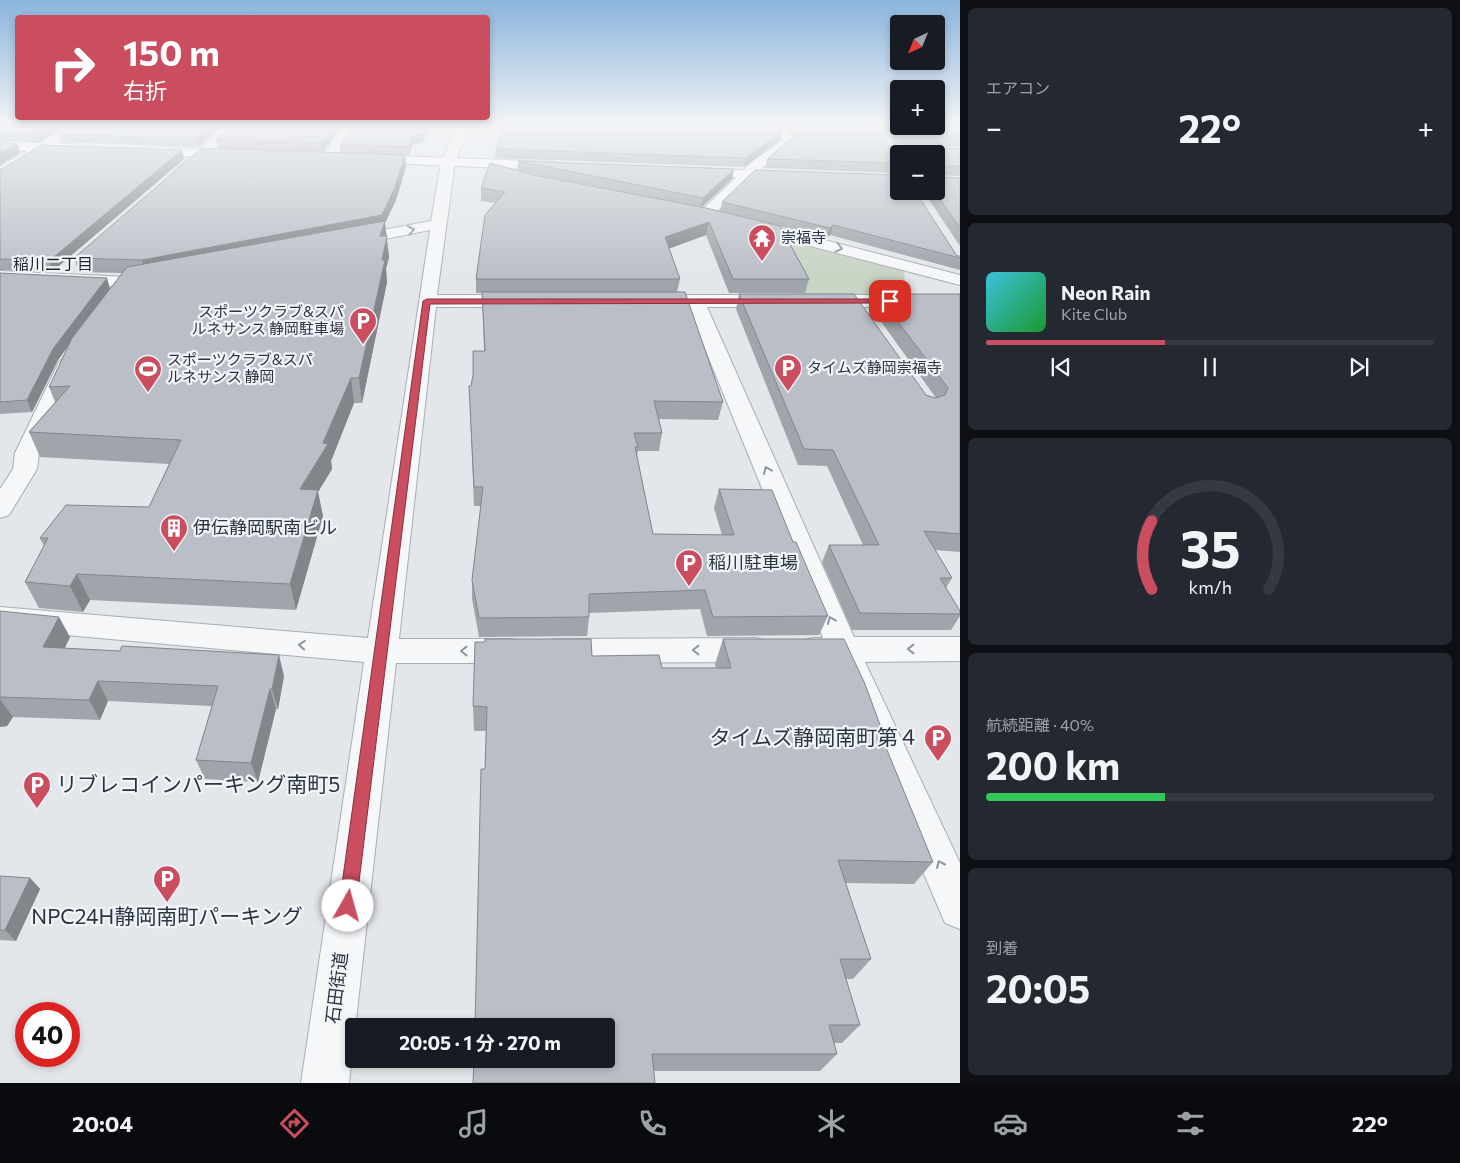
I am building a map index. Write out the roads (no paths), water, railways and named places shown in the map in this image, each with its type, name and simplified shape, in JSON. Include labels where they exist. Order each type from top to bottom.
[{"type":"main road","points":[[713,173],[804,176]]},
{"type":"street","points":[[167,184],[180,173]]},
{"type":"street","name":"石田街道","points":[[325,1083],[427,301],[438,224],[455,173]]},
{"type":"street","points":[[497,173],[524,180]]},
{"type":"street","points":[[705,215],[747,174]]},
{"type":"street","points":[[686,212],[705,215],[960,280]]},
{"type":"street","points":[[331,245],[438,224]]},
{"type":"street","points":[[58,279],[73,266]]},
{"type":"street","points":[[0,276],[128,282],[165,277]]},
{"type":"street","points":[[110,303],[128,282]]},
{"type":"street","points":[[427,301],[536,301]]},
{"type":"street","points":[[666,301],[800,301],[861,309],[960,301]]},
{"type":"street","points":[[695,301],[843,650],[960,908]]},
{"type":"street","points":[[0,509],[25,466],[27,453],[70,361],[80,347]]},
{"type":"street","points":[[0,465],[25,466]]},
{"type":"street","points":[[0,618],[380,652],[960,649]]},
{"type":"place","name":"崇福寺","points":[[762,262]]},
{"type":"place","name":"スポーツクラブ&スパ ルネサンス 静岡駐車場","points":[[363,345]]},
{"type":"place","name":"タイムズ静岡崇福寺","points":[[788,392]]},
{"type":"place","name":"スポーツクラブ&スパ ルネサンス 静岡","points":[[148,393]]},
{"type":"place","name":"伊伝静岡駅南ビル","points":[[174,552]]},
{"type":"place","name":"稲川駐車場","points":[[689,587]]},
{"type":"place","name":"タイムズ静岡南町第４","points":[[938,762]]},
{"type":"place","name":"リブレコインパーキング南町5","points":[[37,809]]},
{"type":"place","name":"NPC24H静岡南町パーキング","points":[[167,903]]},
{"type":"district","name":"稲川二丁目","points":[[53,264]]}]
